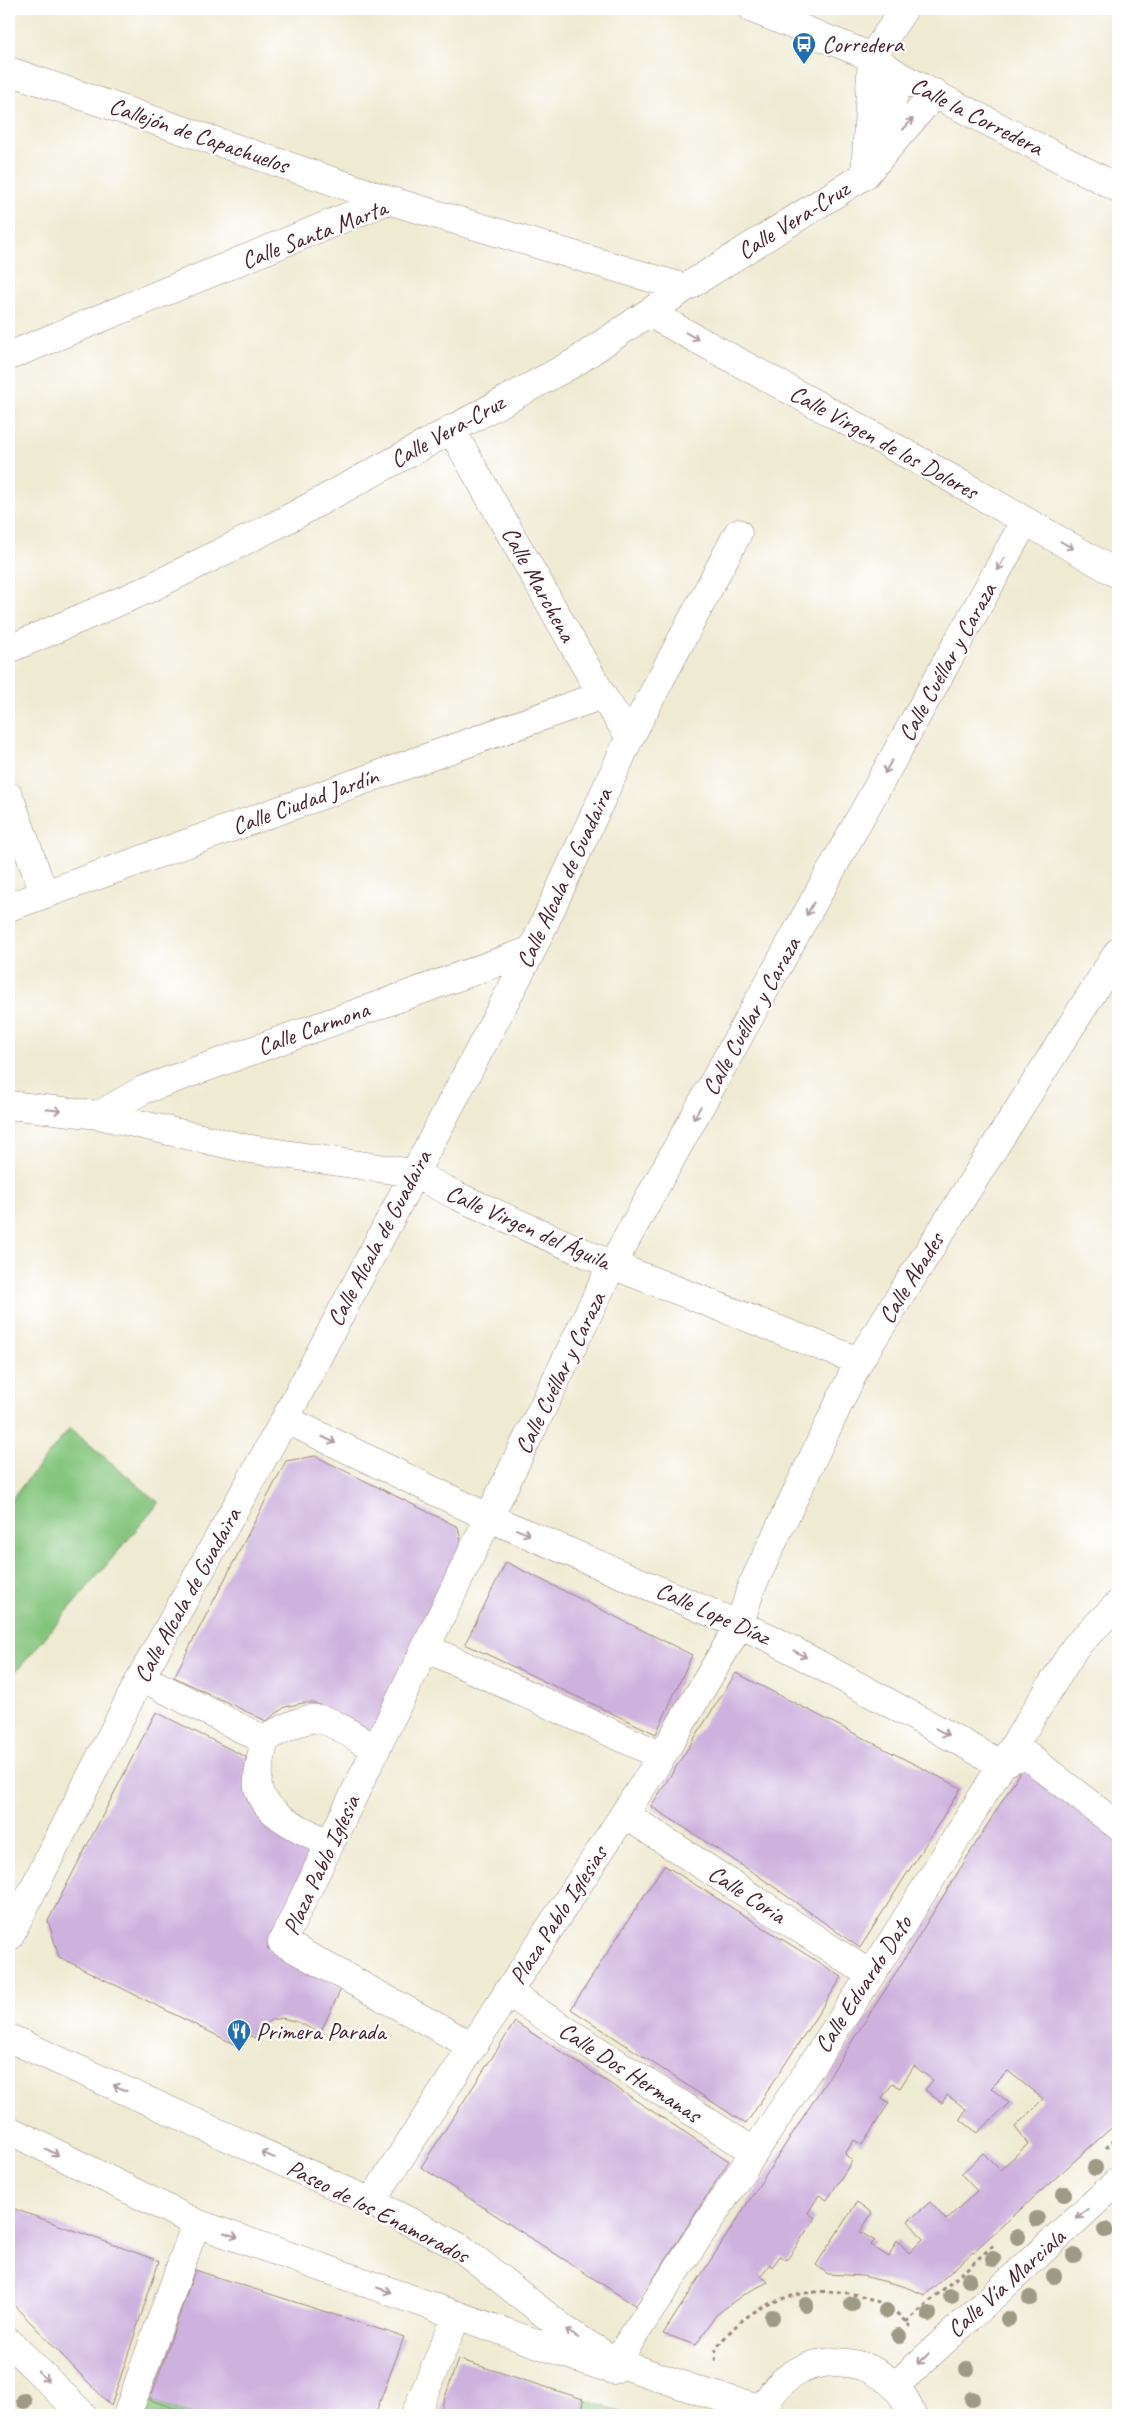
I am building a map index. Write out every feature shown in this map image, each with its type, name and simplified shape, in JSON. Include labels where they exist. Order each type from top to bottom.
[{"type":"street","name":"Calle la Corredera","points":[[753,9],[872,57],[901,77],[1118,188]]},
{"type":"street","points":[[872,57],[904,9]]},
{"type":"street","name":"Calle Vera-Cruz","points":[[865,175],[872,57]]},
{"type":"street","name":"Callejón de Capachuelos","points":[[9,71],[388,200]]},
{"type":"street","name":"Calle Vera-Cruz","points":[[865,175],[901,77]]},
{"type":"street","name":"Calle Vera-Cruz","points":[[9,649],[144,591],[284,521],[574,363],[685,288],[865,175],[934,93]]},
{"type":"street","name":"Calle Santa Marta","points":[[14,350],[388,200],[685,288]]},
{"type":"street","name":"Calle Virgen de los Dolores","points":[[649,313],[1118,574]]},
{"type":"street","name":"Calle Marchena","points":[[451,429],[602,696],[630,737]]},
{"type":"street","name":"Calle Cuéllar y Caraza","points":[[490,1518],[612,1266],[1025,521]]},
{"type":"street","name":"Calle Alcala de Guadaira","points":[[9,1937],[141,1677],[285,1419],[532,950],[630,737],[738,533]]},
{"type":"street","name":"Calle Ciudad Jardín","points":[[9,907],[602,696]]},
{"type":"street","points":[[9,796],[44,894]]},
{"type":"street","name":"Calle Carmona","points":[[99,1115],[143,1090],[532,950]]},
{"type":"street","name":"Calle Abades","points":[[740,1624],[751,1588],[859,1361],[1118,952]]},
{"type":"street","name":"Calle Virgen del Águila","points":[[9,1105],[99,1115],[244,1148],[413,1173],[457,1196],[612,1266],[859,1361]]},
{"type":"street","name":"Calle Lope Díaz","points":[[285,1419],[490,1518],[770,1638],[1001,1764]]},
{"type":"street","name":"Plaza Pablo Iglesia","points":[[472,2046],[282,1942],[490,1518]]},
{"type":"street","name":"Calle Eduardo Dato","points":[[614,2366],[753,2151],[871,1975],[1076,1646],[1118,1604]]},
{"type":"street","name":"Plaza Pablo Iglesias","points":[[371,2202],[662,1756],[740,1624]]},
{"type":"street","points":[[426,1648],[662,1756]]},
{"type":"street","points":[[141,1677],[264,1740]]},
{"type":"street","points":[[264,1740],[284,1728],[317,1719],[341,1728],[376,1750]]},
{"type":"street","points":[[264,1740],[258,1787],[266,1804],[275,1814],[330,1844]]},
{"type":"street","points":[[1001,1764],[1025,1754],[1118,1826]]},
{"type":"street","name":"Calle Coria","points":[[624,1814],[871,1975]]},
{"type":"street","name":"Calle Dos Hermanas","points":[[507,1992],[753,2151]]},
{"type":"street","name":"Paseo de los Enamorados","points":[[9,2038],[371,2202],[461,2248],[614,2366]]},
{"type":"street","name":"Paseo de los Enamorados","points":[[9,2130],[196,2223],[457,2315],[614,2366],[702,2392],[759,2413]]},
{"type":"street","name":"Calle Vía Marciala","points":[[895,2386],[933,2349],[1118,2181]]},
{"type":"street","points":[[127,2415],[196,2223]]},
{"type":"street","points":[[415,2415],[457,2315]]},
{"type":"street","points":[[9,2342],[83,2415]]},
{"type":"street","points":[[759,2413],[775,2389],[793,2374],[810,2365],[830,2361],[848,2362],[878,2372],[895,2386],[906,2400],[912,2415]]},
{"type":"path","points":[[715,2360],[716,2349],[738,2324],[757,2309],[781,2298],[798,2294],[833,2292],[858,2295],[892,2309],[933,2349]]},
{"type":"path","points":[[906,2322],[914,2315]]},
{"type":"green space","points":[[70,1428],[159,1503],[9,1680],[9,1502]]},
{"type":"green space","points":[[583,2399],[630,2415],[584,2415]]},
{"type":"green space","points":[[150,2400],[194,2415],[144,2415]]},
{"type":"building","points":[[315,1456],[458,1527],[465,1560],[375,1734],[315,1703],[303,1703],[285,1707],[266,1721],[174,1677],[286,1461]]},
{"type":"building","points":[[506,1562],[692,1655],[656,1734],[465,1644]]},
{"type":"building","points":[[736,1673],[961,1788],[860,1948],[760,1877],[651,1806]]},
{"type":"building","points":[[156,1712],[246,1757],[245,1771],[320,1842],[267,1948],[342,1987],[320,2033],[298,2022],[282,2018],[271,2020],[262,2026],[255,2038],[243,2033],[236,2045],[59,1957],[48,1921]]},
{"type":"building","points":[[1023,1767],[1118,1842],[1118,2122],[925,2295],[903,2286],[863,2276],[828,2274],[816,2265],[857,2202],[872,2213],[860,2232],[875,2241],[870,2245],[889,2257],[897,2240],[909,2253],[923,2239],[908,2221],[930,2202],[946,2220],[977,2191],[961,2174],[983,2153],[1000,2170],[1028,2144],[1015,2127],[1043,2099],[1008,2071],[991,2088],[1009,2103],[977,2133],[960,2119],[966,2109],[947,2095],[942,2103],[925,2090],[933,2080],[914,2066],[900,2088],[893,2083],[882,2098],[889,2103],[862,2145],[854,2140],[845,2154],[852,2161],[827,2200],[819,2195],[808,2213],[815,2218],[787,2260],[780,2256],[772,2267],[770,2264],[761,2275],[768,2282],[744,2294],[716,2315],[696,2345],[663,2334],[889,1984]]},
{"type":"building","points":[[664,1865],[842,1977],[746,2124],[571,2009]]},
{"type":"building","points":[[515,2022],[729,2161],[636,2306],[421,2167]]},
{"type":"building","points":[[9,2207],[159,2261],[111,2406],[9,2300]]},
{"type":"building","points":[[195,2270],[404,2337],[375,2415],[194,2415],[150,2400]]},
{"type":"building","points":[[458,2359],[583,2399],[584,2415],[439,2415]]},
{"type":"place","name":"Corredera","points":[[804,65]]},
{"type":"place","name":"Primera Parada","points":[[239,2052]]}]
